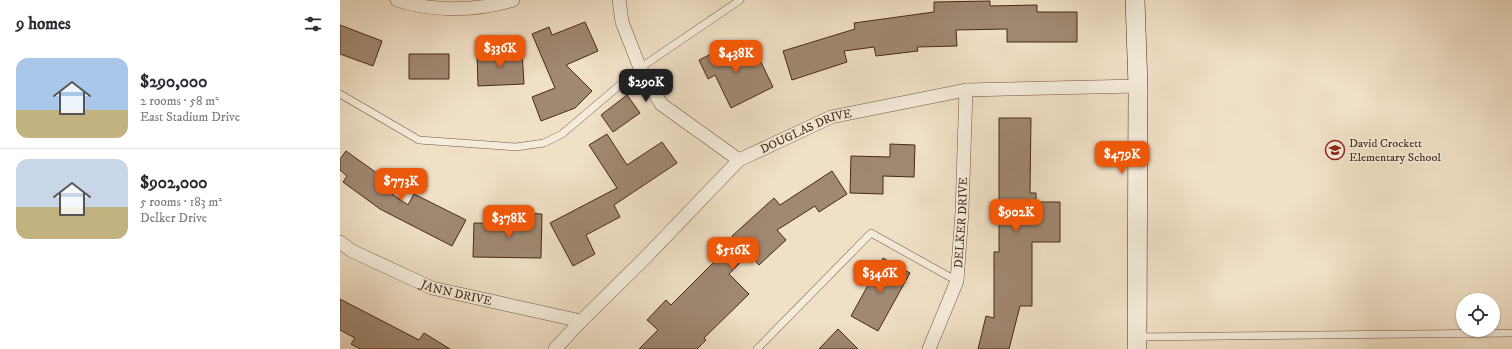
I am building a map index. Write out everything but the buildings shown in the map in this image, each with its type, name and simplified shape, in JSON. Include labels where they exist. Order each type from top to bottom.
[{"type":"main road","points":[[1135,0],[1138,86],[1137,343]]},
{"type":"street","points":[[396,0],[436,8],[455,9],[498,5],[513,0]]},
{"type":"street","points":[[619,0],[622,22],[640,68],[661,104],[739,160]]},
{"type":"street","name":"DOUGLAS DRIVE","points":[[555,349],[739,160],[832,117],[966,90],[1138,86]]},
{"type":"street","name":"DELKER DRIVE","points":[[929,349],[957,281],[962,212],[966,90]]},
{"type":"street","name":"JANN DRIVE","points":[[340,242],[352,251],[432,288],[581,321]]},
{"type":"lane","points":[[340,94],[419,140],[516,146],[544,143],[562,134],[640,68],[740,0]]},
{"type":"lane","points":[[757,349],[871,233],[957,281]]},
{"type":"lane","points":[[1137,343],[1512,333]]},
{"type":"place","name":"David Crockett Elementary School","points":[[1335,150]]}]
